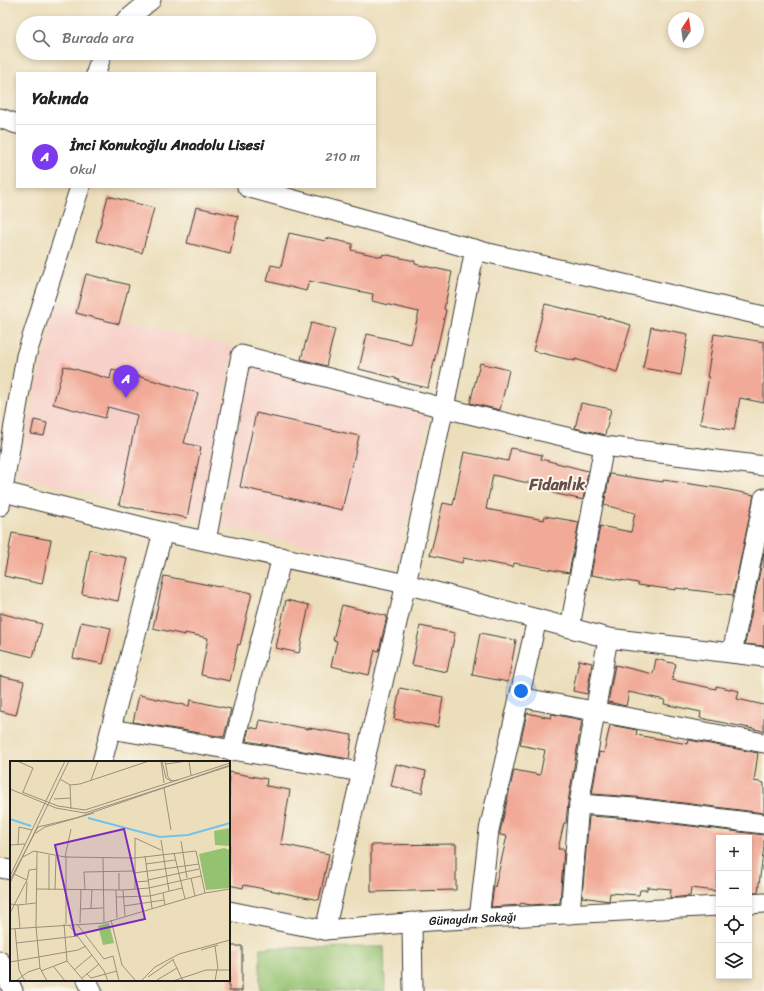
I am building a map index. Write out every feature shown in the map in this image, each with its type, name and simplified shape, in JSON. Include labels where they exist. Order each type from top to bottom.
[{"type":"street","points":[[131,16],[151,0]]},
{"type":"street","points":[[96,72],[100,60]]},
{"type":"street","points":[[0,118],[16,124]]},
{"type":"street","points":[[80,188],[26,356],[1,496],[406,584],[608,638],[764,657]]},
{"type":"street","points":[[251,188],[474,249],[764,316]]},
{"type":"street","points":[[324,930],[406,584],[444,408],[474,249]]},
{"type":"street","points":[[206,541],[241,355],[444,408],[604,446],[764,466]]},
{"type":"street","points":[[570,627],[604,446]]},
{"type":"street","points":[[732,653],[756,582],[764,498]]},
{"type":"street","points":[[102,761],[163,532]]},
{"type":"street","points":[[232,750],[282,557]]},
{"type":"street","points":[[479,919],[489,830],[536,619]]},
{"type":"street","points":[[570,914],[580,804],[608,638]]},
{"type":"street","points":[[519,697],[764,743]]},
{"type":"street","points":[[111,729],[361,772]]},
{"type":"street","points":[[580,804],[634,808],[764,824]]},
{"type":"street","points":[[0,868],[10,870]]},
{"type":"street","points":[[752,904],[764,903]]},
{"type":"street","name":"Günaydın Sokağı","points":[[230,911],[324,930],[412,922],[716,906]]},
{"type":"street","points":[[412,922],[413,991]]},
{"type":"street","points":[[0,962],[12,991]]},
{"type":"street","points":[[87,981],[92,991]]},
{"type":"shaded area","points":[[56,302],[234,347],[201,520],[16,477]]},
{"type":"shaded area","points":[[249,366],[430,409],[396,565],[220,526]]},
{"type":"green space","points":[[384,947],[385,991],[260,991],[260,948]]},
{"type":"building","points":[[108,196],[154,208],[142,253],[96,241]]},
{"type":"building","points":[[196,207],[238,216],[230,254],[187,243]]},
{"type":"building","points":[[289,233],[325,241],[326,238],[353,244],[351,250],[382,257],[383,254],[415,261],[415,264],[452,272],[444,309],[446,310],[428,388],[398,381],[399,379],[359,369],[367,334],[411,344],[419,312],[372,301],[373,294],[309,281],[306,291],[267,281],[271,265],[281,267]]},
{"type":"building","points":[[86,274],[129,285],[119,324],[76,313]]},
{"type":"building","points":[[545,304],[600,316],[631,325],[617,372],[575,359],[575,361],[533,351]]},
{"type":"building","points":[[311,323],[335,329],[326,366],[301,359]]},
{"type":"building","points":[[651,327],[688,334],[681,375],[643,368]]},
{"type":"building","points":[[714,334],[764,342],[764,403],[740,398],[734,430],[700,424],[709,377],[707,377]]},
{"type":"building","points":[[480,363],[509,370],[500,410],[470,403]]},
{"type":"building","points":[[64,366],[110,379],[112,369],[198,393],[184,443],[201,447],[187,518],[119,505],[137,415],[108,407],[105,418],[53,404]]},
{"type":"building","points":[[581,403],[611,409],[605,435],[575,428]]},
{"type":"building","points":[[256,413],[359,436],[342,510],[240,487]]},
{"type":"building","points":[[34,420],[47,423],[44,436],[31,434]]},
{"type":"building","points":[[511,448],[542,455],[541,459],[588,471],[583,500],[553,493],[554,489],[493,475],[486,509],[544,520],[545,516],[579,522],[569,573],[514,563],[513,567],[463,558],[462,563],[430,555],[443,503],[453,505],[464,452],[508,461]]},
{"type":"building","points":[[610,474],[719,488],[754,495],[733,595],[638,585],[638,583],[591,575],[600,526],[631,532],[635,513],[604,505]]},
{"type":"building","points":[[12,533],[51,540],[42,584],[4,576]]},
{"type":"building","points":[[90,550],[127,558],[118,601],[82,594]]},
{"type":"building","points":[[764,552],[764,646],[745,644]]},
{"type":"building","points":[[164,576],[252,593],[240,645],[238,644],[230,681],[201,675],[208,638],[153,628]]},
{"type":"building","points":[[286,600],[309,605],[299,653],[276,648]]},
{"type":"building","points":[[342,605],[387,616],[379,651],[375,650],[369,675],[331,666],[337,641],[333,640]]},
{"type":"building","points":[[0,613],[42,624],[33,657],[0,649]]},
{"type":"building","points":[[81,622],[111,628],[103,664],[73,658]]},
{"type":"building","points":[[420,626],[455,633],[447,672],[412,665]]},
{"type":"building","points":[[480,633],[516,640],[508,682],[472,675]]},
{"type":"building","points":[[656,659],[676,664],[672,680],[716,689],[716,686],[739,691],[737,699],[764,705],[764,731],[700,718],[701,712],[664,704],[665,700],[629,692],[626,706],[608,702],[615,665],[653,674]]},
{"type":"building","points":[[579,660],[592,663],[587,694],[573,691]]},
{"type":"building","points":[[0,676],[24,681],[16,715],[0,711]]},
{"type":"building","points":[[400,688],[443,697],[438,727],[394,719]]},
{"type":"building","points":[[139,695],[189,706],[190,700],[231,709],[224,737],[133,722]]},
{"type":"building","points":[[527,713],[551,718],[552,714],[582,720],[568,802],[566,823],[564,823],[558,849],[564,849],[560,903],[531,905],[521,903],[520,905],[491,907],[494,886],[495,887],[507,836],[500,835],[500,832],[514,770],[540,775],[545,750],[520,745]]},
{"type":"building","points":[[260,720],[352,735],[349,759],[246,741],[249,727],[258,729]]},
{"type":"building","points":[[610,725],[637,730],[636,735],[688,744],[689,740],[758,753],[754,781],[764,783],[764,813],[635,797],[592,794],[599,752],[604,753]]},
{"type":"building","points":[[396,764],[426,771],[422,793],[391,786]]},
{"type":"building","points":[[230,772],[267,779],[266,786],[290,790],[281,844],[329,854],[319,900],[244,885],[243,888],[230,885]]},
{"type":"building","points":[[589,816],[633,819],[764,835],[758,892],[752,893],[752,835],[716,835],[716,891],[691,888],[690,896],[670,898],[671,889],[647,887],[647,890],[640,890],[639,895],[610,893],[609,901],[582,897]]},
{"type":"building","points":[[456,844],[456,890],[371,892],[371,845]]},
{"type":"building","points":[[230,946],[242,946],[242,991],[229,991]]},
{"type":"place","name":"İnci Konukoğlu Anadolu Lisesi","points":[[126,398]]},
{"type":"district","name":"Fidanlık","points":[[557,484]]}]
